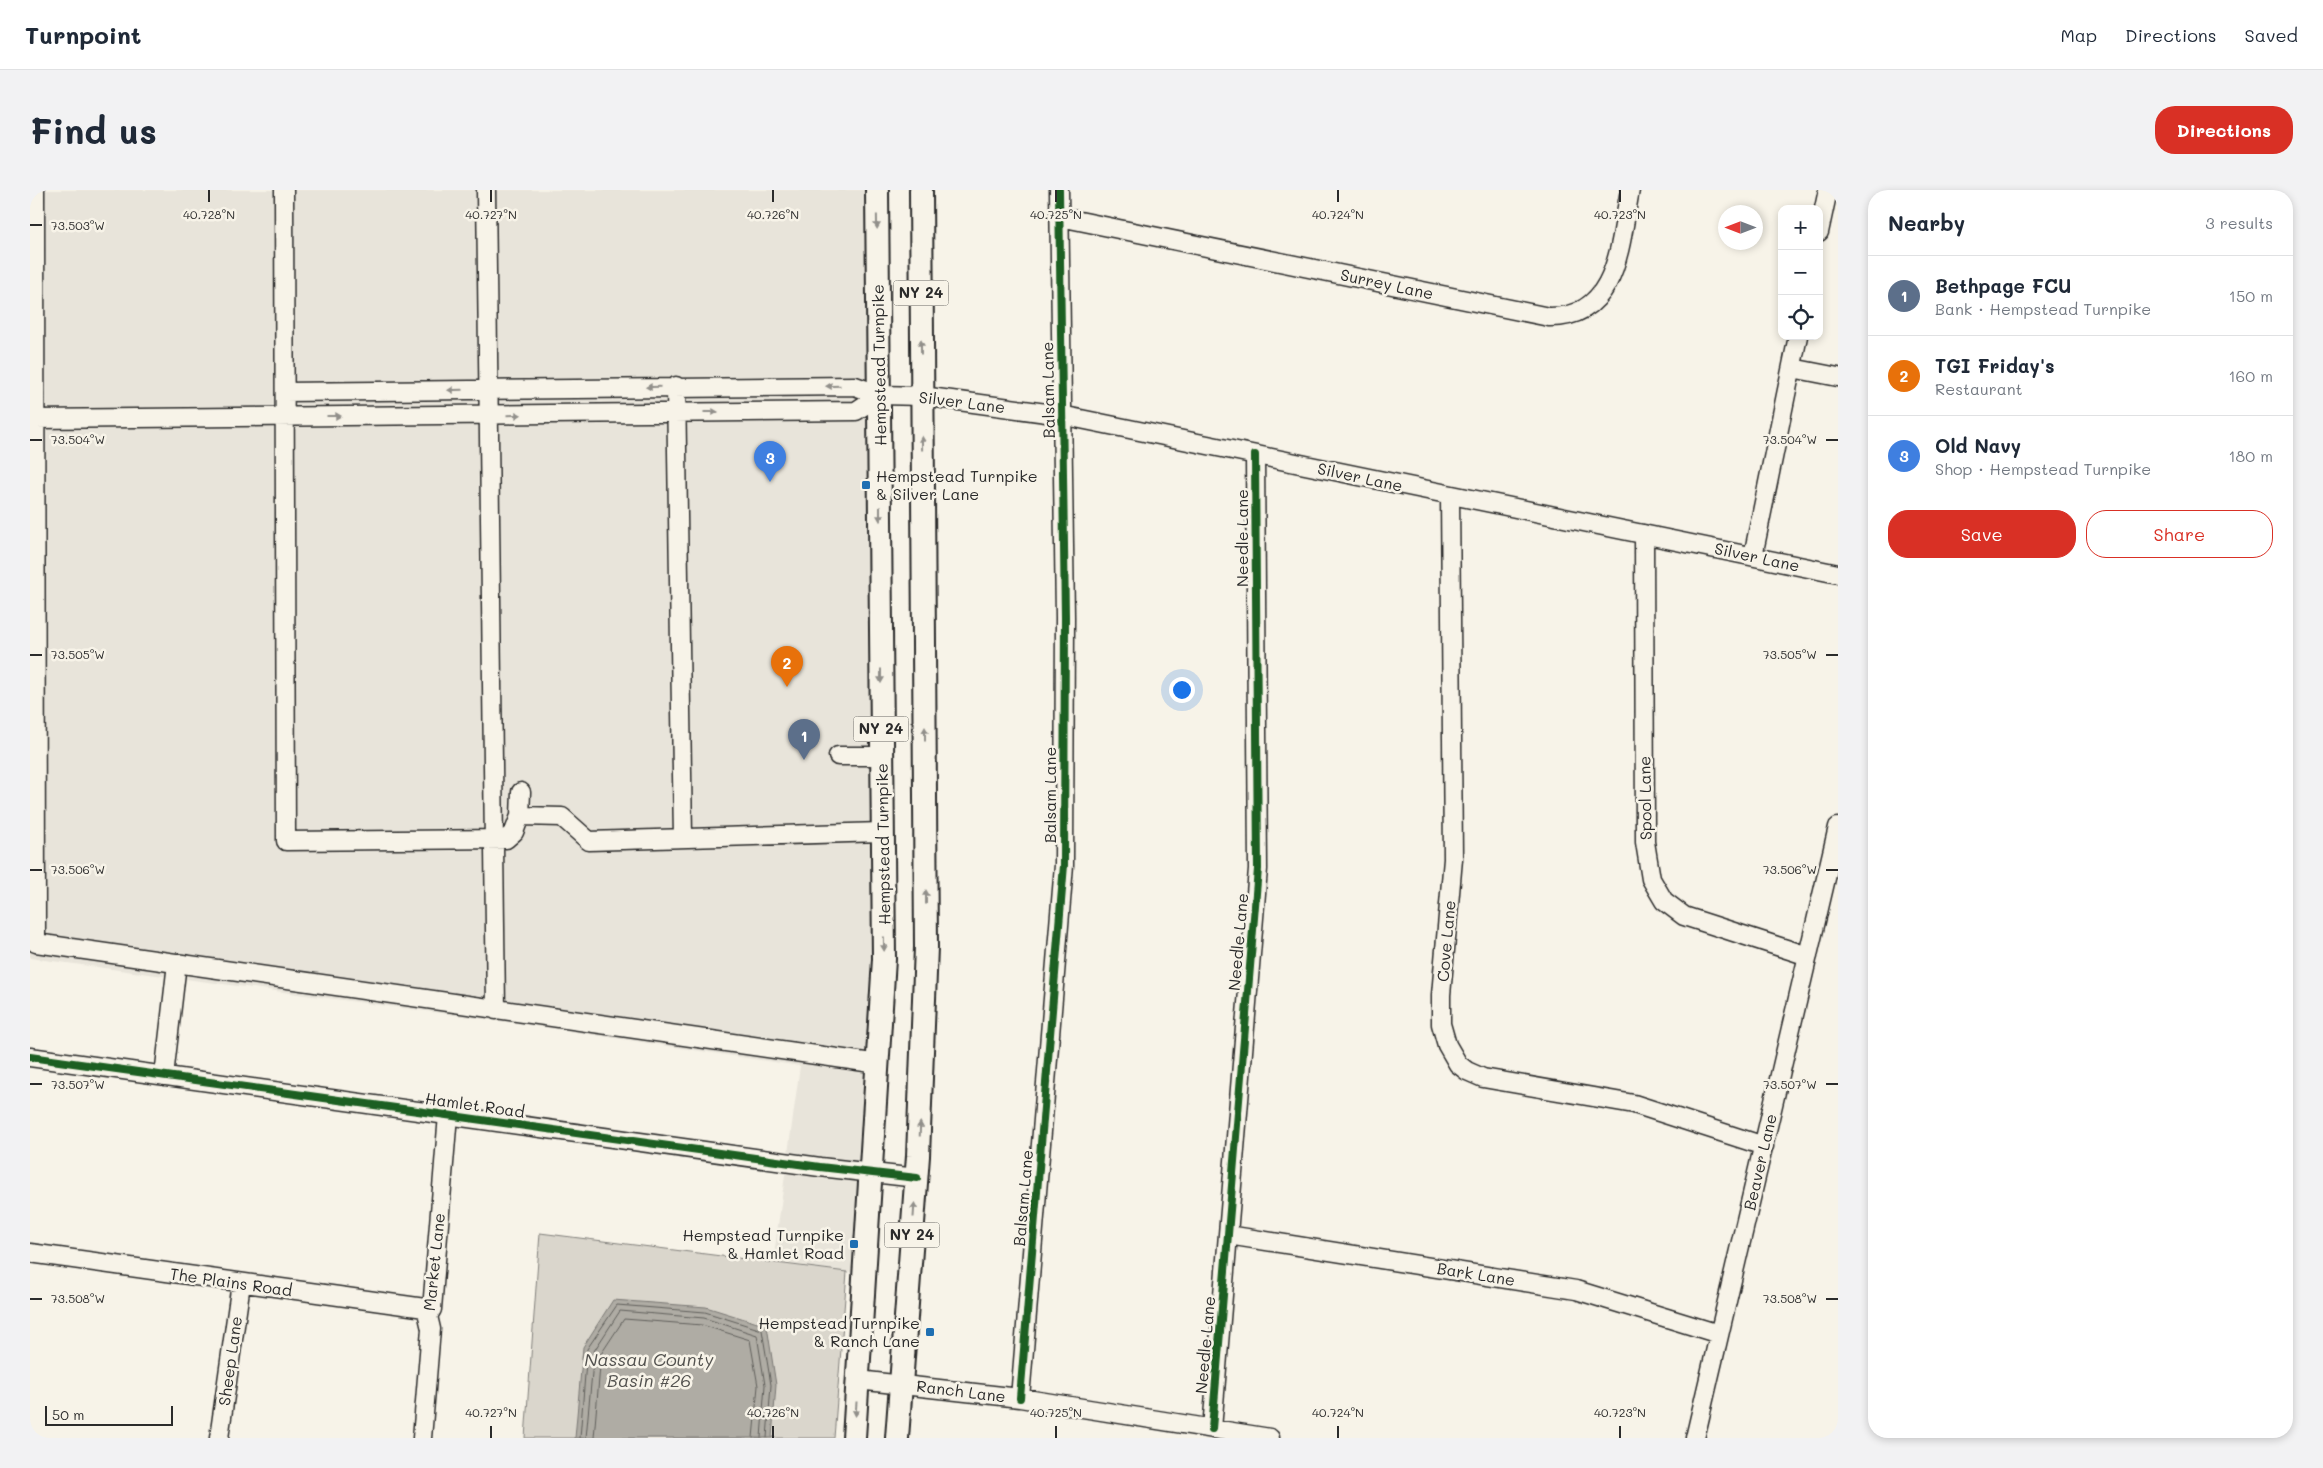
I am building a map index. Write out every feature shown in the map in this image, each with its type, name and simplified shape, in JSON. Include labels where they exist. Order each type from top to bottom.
[{"type":"main road","name":"Hempstead Turnpike","points":[[854,1438],[879,1064],[884,959],[877,190]]},
{"type":"main road","points":[[910,190],[921,238]]},
{"type":"main road","name":"NY 24","points":[[897,1438],[916,1178],[926,947],[921,190]]},
{"type":"street","points":[[35,190],[36,942],[879,1064]]},
{"type":"street","points":[[284,190],[286,841],[493,840],[510,837],[520,816],[521,792]]},
{"type":"street","points":[[486,190],[496,1010]]},
{"type":"street","name":"Balsam Lane","points":[[1020,1398],[1064,864],[1065,617],[1059,190]]},
{"type":"street","name":"Surrey Lane","points":[[1060,217],[1549,317],[1565,317],[1583,310],[1598,299],[1613,274],[1630,190]]},
{"type":"street","points":[[1823,213],[1828,190]]},
{"type":"street","points":[[1753,556],[1797,340]]},
{"type":"street","points":[[1792,368],[1838,377]]},
{"type":"street","points":[[676,386],[683,838]]},
{"type":"street","name":"Silver Lane","points":[[285,392],[676,386],[855,386],[880,395],[922,396],[1061,415],[1838,574]]},
{"type":"street","points":[[34,419],[856,411],[880,395]]},
{"type":"street","name":"Needle Lane","points":[[1212,1429],[1258,869],[1255,455]]},
{"type":"street","name":"Cove Lane","points":[[1450,495],[1453,859],[1441,995],[1441,1024],[1447,1045],[1458,1064],[1467,1071],[1483,1078],[1634,1104],[1764,1146]]},
{"type":"street","name":"Spool Lane","points":[[1644,534],[1645,842],[1651,879],[1664,901],[1684,916],[1808,956]]},
{"type":"street","points":[[838,756],[882,756]]},
{"type":"street","points":[[520,816],[562,817],[589,840],[882,832]]},
{"type":"street","name":"Beaver Lane","points":[[1695,1438],[1838,827]]},
{"type":"street","points":[[164,1076],[176,963]]},
{"type":"street","name":"Hamlet Road","points":[[30,1057],[448,1116],[916,1178]]},
{"type":"street","name":"Market Lane","points":[[422,1438],[431,1329],[428,1316],[432,1309],[448,1116]]},
{"type":"street","name":"Bark Lane","points":[[1228,1235],[1576,1290],[1719,1334]]},
{"type":"street","name":"The Plains Road","points":[[30,1253],[432,1309]]},
{"type":"street","name":"Sheep Lane","points":[[220,1438],[241,1283]]},
{"type":"street","name":"Ranch Lane","points":[[858,1380],[1020,1398],[1270,1438]]},
{"type":"shaded area","points":[[30,190],[876,190],[879,1064],[861,1274],[773,1262],[800,1066],[529,1025],[30,958]]},
{"type":"shaded area","points":[[540,1233],[847,1272],[834,1438],[525,1438]]},
{"type":"water","name":"Nassau County Basin #26","points":[[613,1300],[706,1307],[767,1326],[776,1385],[772,1438],[575,1438],[583,1347]]},
{"type":"cycle path","points":[[1020,1398],[1064,865],[1065,617],[1059,190]]},
{"type":"cycle path","points":[[1212,1429],[1258,869],[1255,455]]},
{"type":"cycle path","points":[[30,1057],[820,1167],[917,1178]]},
{"type":"place","name":"Old Navy","points":[[770,482]]},
{"type":"place","name":"Hempstead Turnpike & Silver Lane","points":[[866,485]]},
{"type":"place","name":"TGI Friday's","points":[[787,687]]},
{"type":"place","name":"Bethpage FCU","points":[[804,760]]},
{"type":"place","name":"Hempstead Turnpike & Hamlet Road","points":[[854,1244]]},
{"type":"place","name":"Hempstead Turnpike & Ranch Lane","points":[[930,1332]]}]
